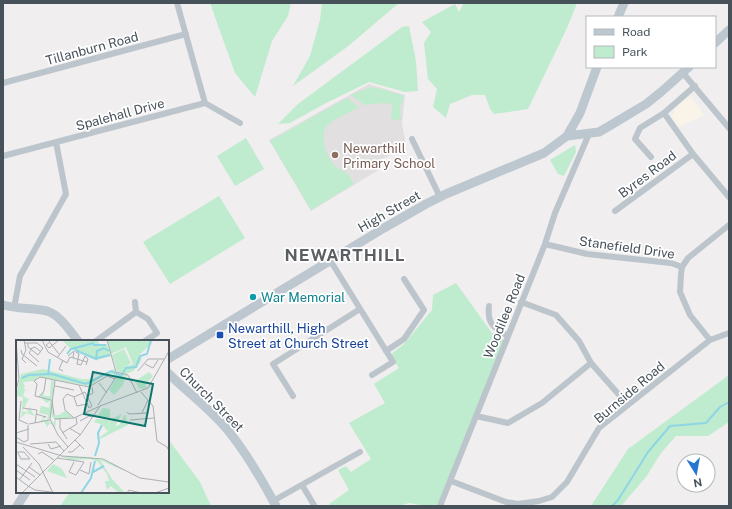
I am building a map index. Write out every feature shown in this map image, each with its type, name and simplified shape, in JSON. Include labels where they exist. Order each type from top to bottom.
[{"type":"main road","points":[[618,16],[624,3]]},
{"type":"main road","points":[[716,42],[729,30]]},
{"type":"main road","points":[[567,136],[580,113],[597,68]]},
{"type":"main road","points":[[567,136],[599,132],[632,113],[661,92],[686,70]]},
{"type":"main road","name":"High Street","points":[[169,357],[390,224],[440,197],[544,153],[567,136]]},
{"type":"main road","points":[[3,305],[14,308],[48,311],[59,318],[77,340]]},
{"type":"main road","name":"Church Street","points":[[169,374],[208,409],[230,432],[244,452],[274,504]]},
{"type":"main road","points":[[17,506],[25,493]]},
{"type":"street","points":[[177,3],[204,103],[240,122]]},
{"type":"street","name":"Tillanburn Road","points":[[3,83],[186,34]]},
{"type":"street","points":[[686,70],[695,86],[729,128]]},
{"type":"street","points":[[651,157],[635,139],[640,128],[664,113],[695,86]]},
{"type":"street","name":"Spalehall Drive","points":[[3,156],[204,103]]},
{"type":"street","points":[[664,113],[693,154],[729,197]]},
{"type":"street","name":"Woodilee Road","points":[[440,506],[545,244],[555,213],[589,134]]},
{"type":"street","points":[[412,139],[440,197]]},
{"type":"street","points":[[14,308],[20,276],[66,194],[56,142]]},
{"type":"street","name":"Byres Road","points":[[615,211],[693,154]]},
{"type":"street","points":[[710,340],[690,315],[680,292],[682,267],[688,258],[729,225]]},
{"type":"street","name":"Stanefield Drive","points":[[545,244],[587,254],[671,263],[682,267]]},
{"type":"street","points":[[330,260],[393,362],[372,375]]},
{"type":"street","points":[[386,351],[404,339],[424,310],[404,279]]},
{"type":"street","points":[[135,302],[136,312]]},
{"type":"street","points":[[521,302],[556,315],[579,341],[591,363],[628,405]]},
{"type":"street","points":[[489,306],[488,317],[495,330],[508,336]]},
{"type":"street","points":[[293,396],[274,364],[360,309]]},
{"type":"street","points":[[97,340],[136,312]]},
{"type":"street","points":[[136,312],[148,319],[157,334],[147,340]]},
{"type":"street","name":"Burnside Road","points":[[451,480],[506,502],[518,504],[539,501],[552,497],[567,482],[600,428],[710,340],[729,333]]},
{"type":"street","points":[[476,416],[508,423],[542,403],[591,363]]},
{"type":"street","points":[[274,504],[302,485],[360,452]]},
{"type":"street","points":[[302,485],[314,505]]},
{"type":"shaded area","name":"Newarthill Primary School","points":[[369,84],[405,95],[402,123],[406,146],[376,163],[380,169],[311,211],[269,140]]},
{"type":"shaded area","points":[[690,96],[704,115],[679,127],[672,118],[675,108]]},
{"type":"green space","points":[[210,3],[291,3],[288,16],[272,41],[255,97],[235,73]]},
{"type":"green space","points":[[322,3],[399,3],[347,47],[293,86],[310,56],[320,20]]},
{"type":"green space","points":[[464,3],[577,3],[567,28],[528,109],[494,114],[490,109],[485,95],[472,95],[450,104],[446,118],[433,107],[437,89],[428,79],[424,43],[431,32],[422,22],[455,4],[459,12]]},
{"type":"green space","points":[[409,26],[416,61],[418,91],[405,92],[369,82],[290,123],[278,124],[298,104],[402,27]]},
{"type":"green space","points":[[370,87],[404,96],[400,108],[401,120],[391,119],[392,104],[383,103],[365,105],[351,95]]},
{"type":"green space","points":[[347,98],[359,107],[329,124],[325,128],[324,140],[327,153],[333,164],[337,168],[344,171],[354,184],[311,210],[270,141]]},
{"type":"green space","points":[[246,138],[264,169],[235,186],[217,156]]},
{"type":"green space","points":[[575,145],[576,152],[564,176],[558,174],[550,160]]},
{"type":"green space","points":[[219,196],[245,238],[170,284],[143,242]]},
{"type":"green space","points":[[456,283],[492,333],[504,340],[437,506],[409,503],[398,506],[330,506],[329,504],[349,490],[338,470],[346,466],[351,472],[371,459],[349,423],[385,403],[374,384],[399,368],[390,355],[404,344],[432,310],[433,295]]},
{"type":"green space","points":[[729,375],[729,422],[708,436],[676,436],[661,453],[646,477],[621,506],[591,506],[628,449]]},
{"type":"green space","points":[[169,440],[200,482],[211,506],[60,506],[69,493],[169,493]]},
{"type":"waterway","points":[[612,506],[618,500],[648,452],[670,426],[706,423],[720,407],[729,402]]},
{"type":"place","name":"Newarthill Primary School","points":[[335,155]]},
{"type":"place","name":"War Memorial","points":[[253,297]]},
{"type":"place","name":"Newarthill, High Street at Church Street","points":[[220,335]]},
{"type":"district","name":"NEWARTHILL","points":[[345,255]]}]
